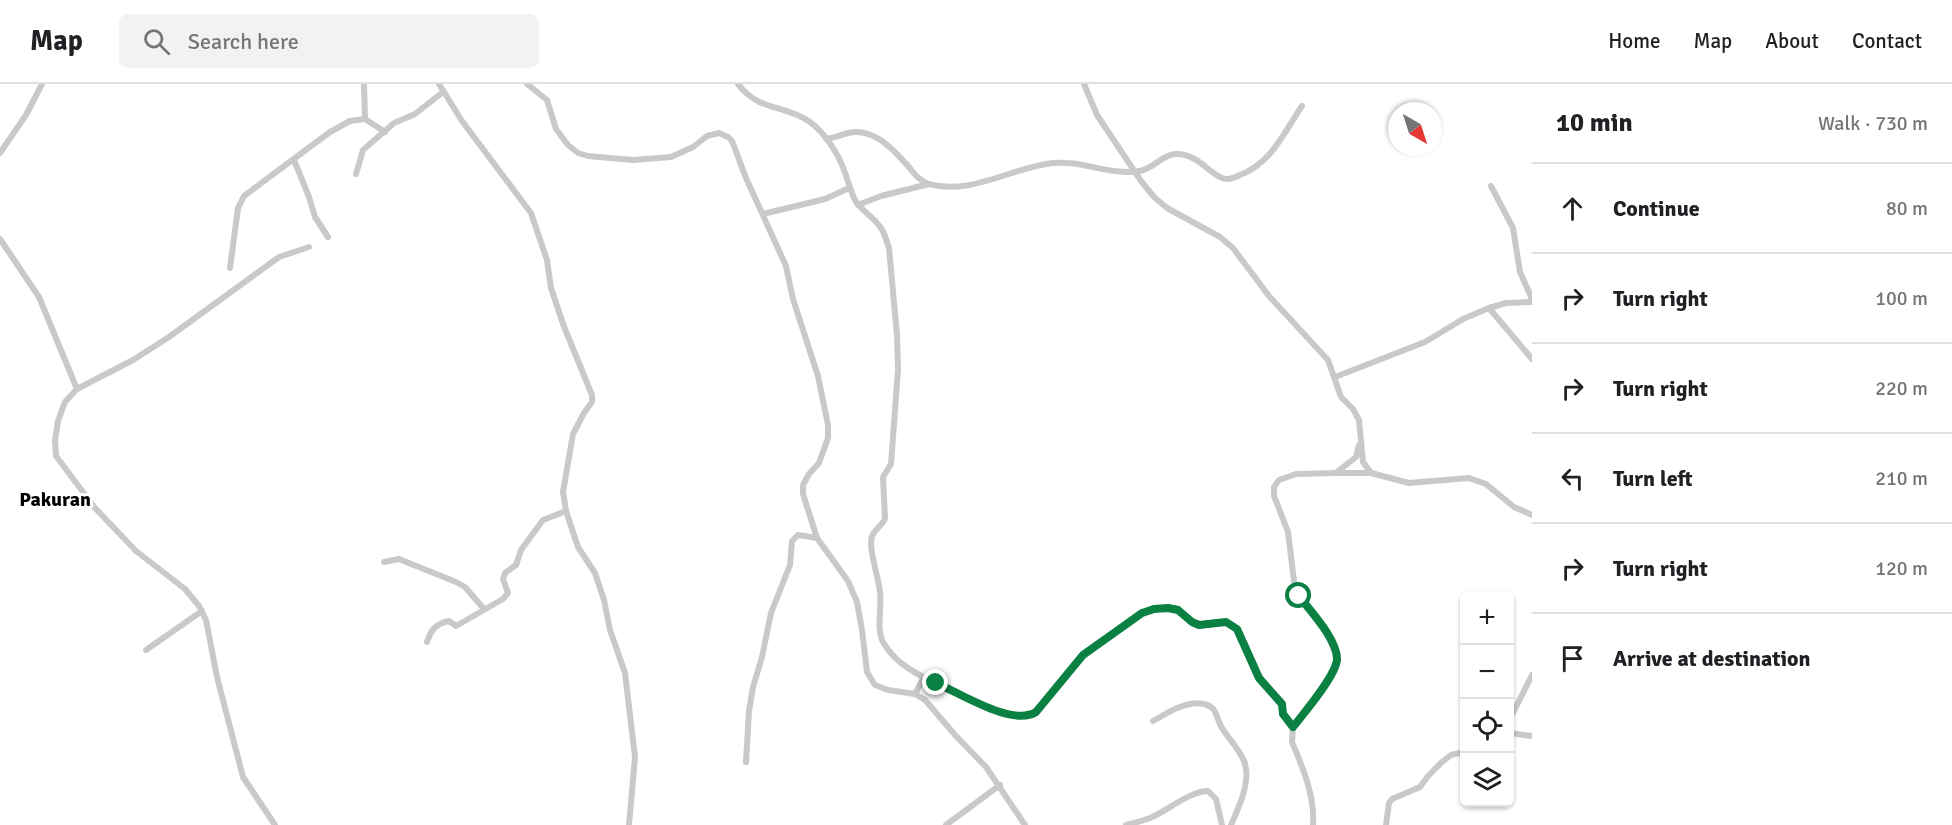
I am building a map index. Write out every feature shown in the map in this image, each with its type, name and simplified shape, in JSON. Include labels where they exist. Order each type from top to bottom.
[{"type":"street","points":[[0,153],[26,115],[42,84]]},
{"type":"street","points":[[364,84],[365,119]]},
{"type":"street","points":[[439,84],[469,130],[531,213],[560,315],[592,395],[592,402],[573,434],[564,483],[566,511],[578,547],[595,573],[604,600],[610,630],[625,673],[636,757],[629,825]]},
{"type":"street","points":[[527,84],[547,100],[556,129],[568,145],[578,153],[588,156],[633,160],[671,157],[693,147],[707,136],[719,133],[728,136],[737,150],[746,178],[786,266],[793,299],[818,376],[828,425],[826,448],[819,462],[808,474],[803,485],[803,494],[817,538],[848,581],[857,602],[867,672],[874,685],[888,690],[915,694],[925,700],[986,767],[1025,825]]},
{"type":"street","points":[[738,84],[746,95],[761,104],[802,117],[812,123],[826,139],[843,168],[849,188],[858,205],[885,234],[889,248],[898,370],[891,464],[883,477],[885,519],[874,531],[871,541],[880,592],[881,634],[883,641],[900,662],[924,677],[998,711],[1030,716],[1036,712],[1083,655],[1142,613],[1168,608],[1178,610],[1199,625],[1226,622],[1237,629],[1259,678],[1282,704],[1283,714],[1293,727]]},
{"type":"street","points":[[1084,84],[1097,115],[1154,197],[1167,208],[1199,223],[1233,248],[1269,296],[1328,360],[1341,397],[1353,409],[1359,420],[1364,465],[1371,473]]},
{"type":"street","points":[[356,174],[363,150],[397,122],[415,114],[443,92]]},
{"type":"street","points":[[858,205],[881,196],[929,184],[963,185],[1053,163],[1072,162],[1091,167],[1134,171],[1147,169],[1157,164],[1162,158],[1174,154],[1186,154],[1208,166],[1220,178],[1227,179],[1240,175],[1266,160],[1302,106]]},
{"type":"street","points":[[230,268],[240,202],[250,191],[330,132],[350,121],[365,119],[385,132]]},
{"type":"street","points":[[826,139],[849,132],[870,135],[886,143],[917,177],[929,184]]},
{"type":"street","points":[[294,160],[315,217],[328,237]]},
{"type":"street","points":[[1335,377],[1425,342],[1463,319],[1489,308],[1506,303],[1532,301],[1520,272],[1513,228],[1491,186]]},
{"type":"street","points":[[763,214],[825,199],[849,188]]},
{"type":"street","points":[[0,239],[39,297],[77,389]]},
{"type":"street","points":[[275,825],[243,777],[202,611],[185,589],[136,551],[94,508],[56,456],[55,440],[58,421],[66,402],[77,389],[133,360],[169,337],[279,257],[309,247]]},
{"type":"street","points":[[1489,308],[1532,359]]},
{"type":"street","points":[[1336,473],[1356,457],[1361,438]]},
{"type":"street","points":[[1313,825],[1312,802],[1307,780],[1292,741],[1293,727],[1328,681],[1337,658],[1322,625],[1294,589],[1288,532],[1274,496],[1274,487],[1279,480],[1296,474],[1371,473],[1409,483],[1456,478],[1476,479],[1486,484],[1514,507],[1532,515]]},
{"type":"street","points":[[427,642],[432,629],[437,625],[449,621],[456,626],[496,604],[508,593],[503,576],[516,565],[521,550],[543,520],[566,511]]},
{"type":"street","points":[[746,762],[745,746],[753,687],[773,605],[790,565],[792,541],[798,535],[817,538]]},
{"type":"street","points":[[384,562],[399,559],[456,582],[465,587],[484,609]]},
{"type":"street","points":[[146,650],[202,611]]},
{"type":"street","points":[[1514,709],[1532,675]]},
{"type":"street","points":[[915,694],[924,677]]},
{"type":"street","points":[[1153,721],[1188,705],[1204,704],[1216,712],[1221,726],[1245,765],[1244,787],[1231,825]]},
{"type":"street","points":[[1514,734],[1532,736]]},
{"type":"street","points":[[1386,825],[1389,803],[1392,799],[1420,787],[1442,762],[1451,755],[1460,753]]},
{"type":"street","points":[[946,825],[1000,785]]},
{"type":"street","points":[[1126,825],[1151,817],[1185,799],[1208,791],[1216,799],[1222,825]]},
{"type":"district","name":"Pakuran","points":[[55,499]]},
{"type":"route","points":[[936,683],[1005,713],[1030,716],[1036,712],[1083,655],[1142,613],[1168,608],[1178,610],[1199,625],[1226,622],[1232,624],[1240,635],[1259,678],[1282,704],[1282,712],[1293,727],[1328,681],[1337,658],[1322,625],[1299,596]]}]
